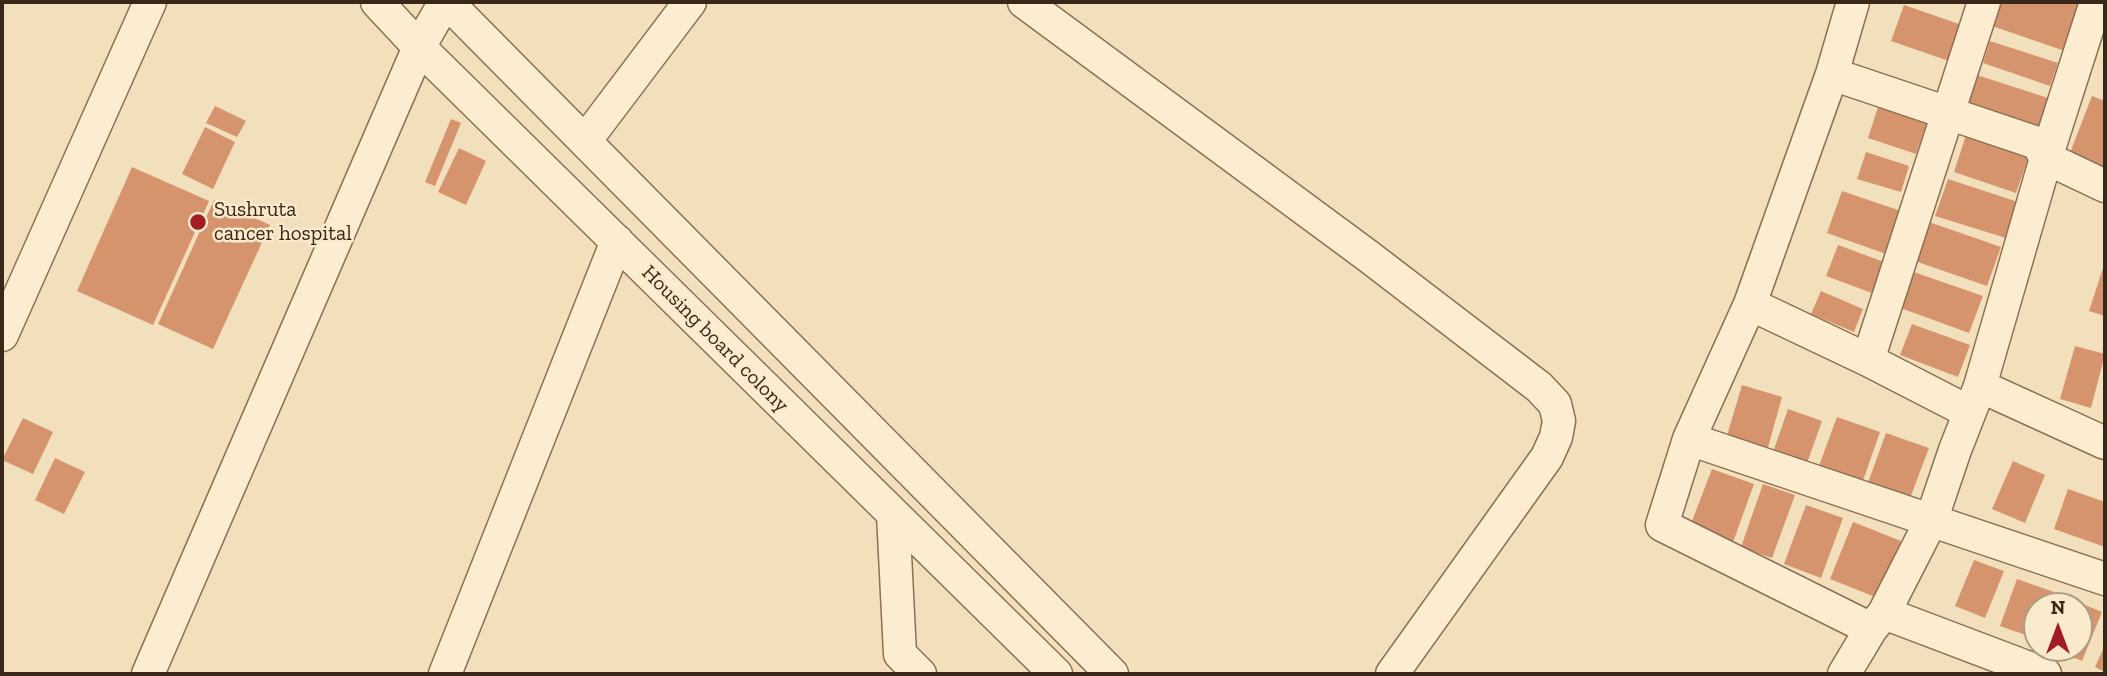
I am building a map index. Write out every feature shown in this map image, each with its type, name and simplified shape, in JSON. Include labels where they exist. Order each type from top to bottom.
[{"type":"street","points":[[2,335],[150,2]]},
{"type":"street","name":"Housing board colony","points":[[377,2],[419,47],[1056,674]]},
{"type":"street","points":[[148,674],[419,47],[446,2],[1112,674]]},
{"type":"street","points":[[585,142],[691,2]]},
{"type":"street","points":[[1024,2],[1367,256],[1539,387],[1555,404],[1559,421],[1556,437],[1547,457],[1392,674]]},
{"type":"street","points":[[1853,2],[1832,74],[1750,304],[1689,439],[1662,525],[1878,621],[2045,674]]},
{"type":"street","points":[[1868,359],[1984,2]]},
{"type":"street","points":[[1844,674],[1878,621],[1931,521],[1974,399],[2096,2]]},
{"type":"street","points":[[1832,74],[2037,142],[2046,158],[2105,186]]},
{"type":"street","points":[[445,674],[617,241]]},
{"type":"street","points":[[1750,304],[1868,359],[1974,399],[2105,443]]},
{"type":"street","points":[[1689,439],[2105,579]]},
{"type":"street","points":[[893,514],[900,654],[920,674]]},
{"type":"building","points":[[2001,2],[2082,2],[2065,51],[1992,26]]},
{"type":"building","points":[[1904,5],[1962,25],[1949,61],[1891,41]]},
{"type":"building","points":[[1990,41],[2058,63],[2050,86],[1983,63]]},
{"type":"building","points":[[1977,75],[2051,99],[2039,134],[1966,111]]},
{"type":"building","points":[[2092,96],[2105,101],[2105,173],[2068,158]]},
{"type":"building","points":[[215,106],[246,121],[237,137],[206,123]]},
{"type":"building","points":[[1878,107],[1927,122],[1916,154],[1868,138]]},
{"type":"building","points":[[451,119],[461,123],[435,186],[425,182]]},
{"type":"building","points":[[205,127],[235,142],[213,189],[182,174]]},
{"type":"building","points":[[1967,132],[2030,153],[2016,193],[1954,172]]},
{"type":"building","points":[[459,148],[486,161],[466,205],[438,192]]},
{"type":"building","points":[[1866,152],[1909,166],[1901,192],[1857,179]]},
{"type":"building","points":[[132,167],[209,201],[153,325],[77,291]]},
{"type":"building","points":[[1948,179],[2018,202],[2006,238],[1935,216]]},
{"type":"building","points":[[1842,191],[1901,211],[1886,254],[1827,233]]},
{"type":"building","points":[[214,200],[270,225],[213,349],[158,324]]},
{"type":"building","points":[[1926,221],[2001,247],[1987,286],[1912,260]]},
{"type":"building","points":[[1838,245],[1884,262],[1872,293],[1826,276]]},
{"type":"building","points":[[2105,262],[2105,316],[2089,311]]},
{"type":"building","points":[[1908,270],[1983,296],[1969,333],[1895,306]]},
{"type":"building","points":[[1821,291],[1863,309],[1854,332],[1811,314]]},
{"type":"building","points":[[1912,324],[1970,345],[1958,377],[1900,355]]},
{"type":"building","points":[[2075,346],[2105,354],[2091,408],[2060,399]]},
{"type":"building","points":[[1742,385],[1782,397],[1767,451],[1726,439]]},
{"type":"building","points":[[1788,409],[1822,421],[1806,466],[1772,455]]},
{"type":"building","points":[[1837,417],[1880,432],[1860,489],[1816,474]]},
{"type":"building","points":[[23,418],[53,432],[33,474],[2,460]]},
{"type":"building","points":[[1886,433],[1929,448],[1907,506],[1865,491]]},
{"type":"building","points":[[55,458],[85,472],[64,514],[35,500]]},
{"type":"building","points":[[2013,461],[2045,475],[2025,523],[1992,509]]},
{"type":"building","points":[[1712,469],[1754,484],[1732,545],[1689,529]]},
{"type":"building","points":[[1763,484],[1795,495],[1772,558],[1741,547]]},
{"type":"building","points":[[2068,489],[2105,502],[2105,547],[2054,529]]},
{"type":"building","points":[[1806,505],[1843,518],[1821,578],[1784,564]]},
{"type":"building","points":[[1853,522],[1901,541],[1878,598],[1830,579]]},
{"type":"building","points":[[1974,560],[2004,571],[1985,618],[1955,606]]},
{"type":"building","points":[[2017,579],[2054,592],[2023,592],[2023,634],[2000,626]]},
{"type":"building","points":[[2093,608],[2102,612],[2093,634]]},
{"type":"building","points":[[2105,645],[2105,672],[2095,667]]},
{"type":"place","name":"Sushruta cancer hospital","points":[[198,222]]}]
